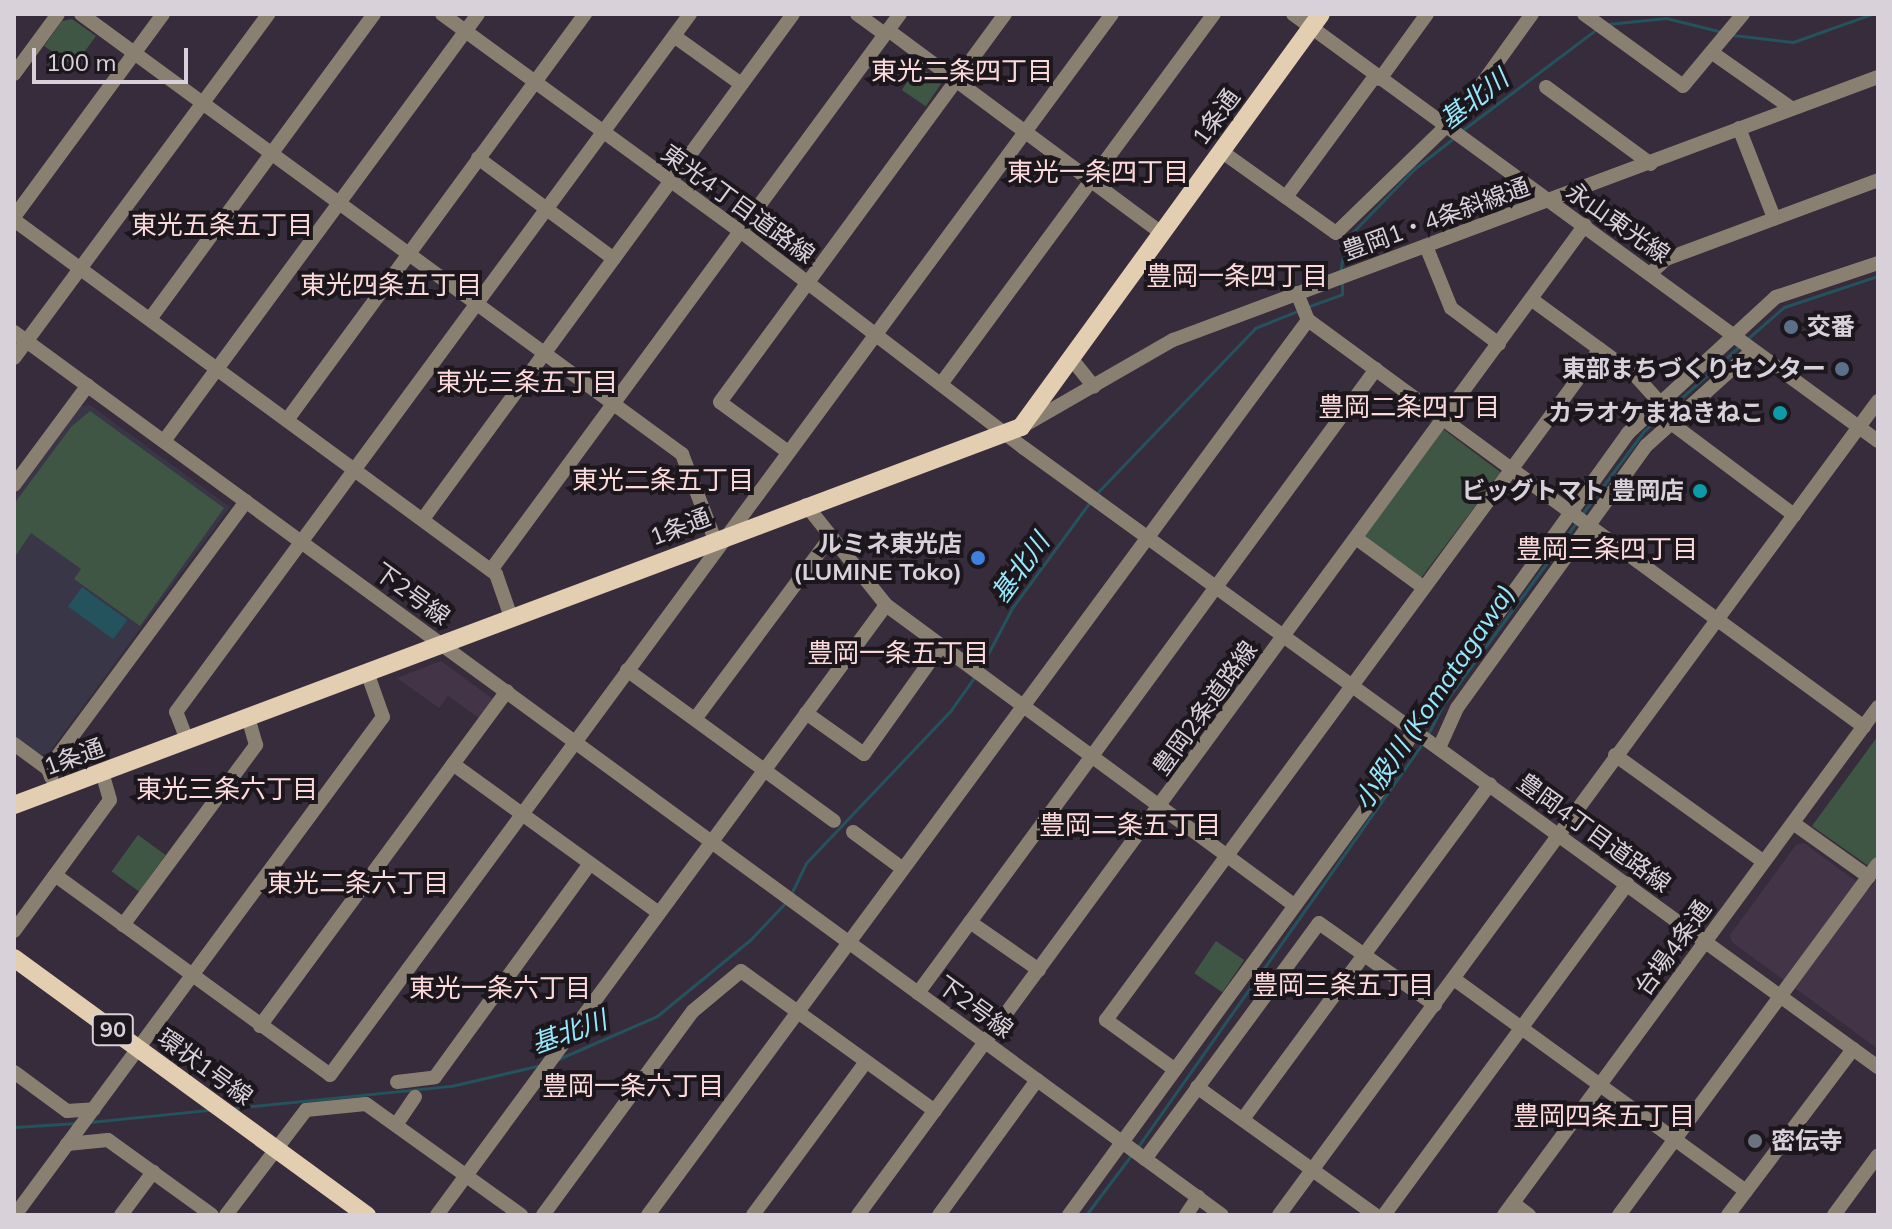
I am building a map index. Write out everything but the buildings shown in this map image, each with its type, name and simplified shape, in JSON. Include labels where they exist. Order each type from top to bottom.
[{"type":"main road","name":"1条通","points":[[14,805],[806,505],[1013,430],[1316,21]]},
{"type":"main road","name":"環状1号線","points":[[14,958],[367,1215]]},
{"type":"street","points":[[14,74],[58,14]]},
{"type":"street","points":[[81,14],[682,454],[722,537]]},
{"type":"street","points":[[163,14],[14,219],[491,570],[511,617]]},
{"type":"street","points":[[14,358],[269,14]]},
{"type":"street","points":[[150,319],[374,14]]},
{"type":"street","name":"東光4丁目道路線","points":[[442,14],[740,231],[941,384],[1013,430]]},
{"type":"street","points":[[164,441],[478,14]]},
{"type":"street","points":[[287,420],[585,14]]},
{"type":"street","points":[[187,740],[176,712],[690,14]]},
{"type":"street","points":[[423,519],[793,14]]},
{"type":"street","points":[[857,14],[956,81],[1161,233]]},
{"type":"street","points":[[491,570],[900,14]]},
{"type":"street","points":[[788,452],[720,402],[1005,14]]},
{"type":"street","points":[[55,875],[330,1075],[722,537],[1112,14]]},
{"type":"street","points":[[941,384],[1214,14]]},
{"type":"street","name":"永山東光線","points":[[1293,14],[1316,21],[1378,77],[1878,441]]},
{"type":"street","points":[[1286,197],[1427,14]]},
{"type":"street","points":[[1221,151],[1336,233],[1450,128],[1532,14]]},
{"type":"street","points":[[1589,18],[1683,86],[1702,58],[1714,54],[1735,20]]},
{"type":"street","points":[[674,36],[741,84]]},
{"type":"street","points":[[1714,54],[1791,108]]},
{"type":"street","name":"豊岡1・4条斜線通","points":[[1013,430],[1173,340],[1303,308],[1330,280],[1550,202],[1791,108],[1877,80]]},
{"type":"street","points":[[1546,87],[1651,164]]},
{"type":"street","points":[[1739,128],[1774,218]]},
{"type":"street","points":[[478,158],[614,259]]},
{"type":"street","points":[[1651,273],[1666,259],[1878,180]]},
{"type":"street","name":"豊岡2条道路線","points":[[858,1215],[1585,225]]},
{"type":"street","points":[[1426,246],[1451,308],[1499,344]]},
{"type":"street","points":[[1436,746],[1457,708],[1658,401],[1776,297],[1878,263]]},
{"type":"street","points":[[1531,299],[1600,349],[1658,401]]},
{"type":"street","points":[[648,1215],[1148,534],[1303,308],[1376,369],[1864,727]]},
{"type":"street","name":"下2号線","points":[[14,332],[1222,1215]]},
{"type":"street","points":[[1133,1150],[1174,1069],[1386,781],[1417,732],[1580,520],[1647,445],[1751,348]]},
{"type":"street","points":[[1174,1069],[1106,1020],[1600,349]]},
{"type":"street","points":[[1070,357],[1094,387]]},
{"type":"street","points":[[918,993],[1376,369]]},
{"type":"street","points":[[14,485],[88,385]]},
{"type":"street","points":[[1279,1215],[1878,401]]},
{"type":"street","points":[[1671,423],[1794,515]]},
{"type":"street","points":[[1013,430],[1085,490],[1417,732]]},
{"type":"street","points":[[48,769],[246,501]]},
{"type":"street","points":[[806,505],[886,605],[1294,905]]},
{"type":"street","points":[[695,719],[830,538]]},
{"type":"street","points":[[1356,538],[1424,588]]},
{"type":"street","points":[[437,1215],[886,605]]},
{"type":"street","points":[[806,713],[864,754],[941,646]]},
{"type":"street","points":[[627,670],[834,821]]},
{"type":"street","points":[[15,1215],[383,717],[367,672]]},
{"type":"street","points":[[260,1026],[507,691]]},
{"type":"street","name":"台場4条通","points":[[1508,1209],[1878,707]]},
{"type":"street","points":[[123,925],[256,745],[248,717]]},
{"type":"street","name":"豊岡4丁目道路線","points":[[1417,732],[1878,1067]]},
{"type":"street","points":[[14,744],[48,769],[55,789]]},
{"type":"street","points":[[1615,755],[1764,862]]},
{"type":"street","points":[[453,764],[659,913]]},
{"type":"street","points":[[14,931],[110,800],[102,772]]},
{"type":"street","points":[[1243,1119],[1490,784]]},
{"type":"street","points":[[1793,823],[1869,877]]},
{"type":"street","points":[[853,832],[903,869]]},
{"type":"street","points":[[397,1082],[435,1077],[590,864]]},
{"type":"street","points":[[1619,1215],[1878,864]]},
{"type":"street","points":[[1384,1215],[1627,884]]},
{"type":"street","points":[[970,922],[1039,970]]},
{"type":"street","points":[[1069,1215],[1197,1087],[1319,923],[1435,1005]]},
{"type":"street","points":[[543,1215],[693,1011],[741,971],[935,1111]]},
{"type":"street","points":[[1454,979],[1746,1191]]},
{"type":"street","points":[[1728,1215],[1853,1049]]},
{"type":"street","points":[[753,1215],[865,1063]]},
{"type":"street","points":[[14,1072],[67,1111],[87,1118]]},
{"type":"street","points":[[939,1215],[1037,1080]]},
{"type":"street","points":[[1197,1087],[1375,1215]]},
{"type":"street","points":[[396,1125],[415,1097]]},
{"type":"street","points":[[226,1215],[306,1110],[366,1104],[521,1215]]},
{"type":"street","points":[[67,1144],[108,1140],[212,1215]]},
{"type":"street","points":[[1834,1215],[1878,1155]]},
{"type":"street","points":[[121,1215],[153,1172]]},
{"type":"street","points":[[1186,1215],[1198,1197]]},
{"type":"street","points":[[1508,1209],[1529,1215]]},
{"type":"shaded area","points":[[90,405],[230,507],[48,754],[40,755],[14,736],[14,497],[81,406]]},
{"type":"shaded area","points":[[441,661],[493,699],[479,718],[448,696],[439,708],[397,678]]},
{"type":"shaded area","points":[[1804,843],[1868,890],[1878,878],[1878,1049],[1732,942],[1730,935],[1796,845]]},
{"type":"green space","points":[[72,19],[96,36],[74,66],[44,46],[62,21]]},
{"type":"green space","points":[[918,66],[942,82],[926,106],[902,90]]},
{"type":"green space","points":[[90,411],[224,508],[140,626],[74,579],[81,569],[31,533],[14,558],[14,504],[71,427]]},
{"type":"green space","points":[[1443,429],[1501,472],[1421,578],[1364,534]]},
{"type":"green space","points":[[1878,736],[1878,857],[1870,867],[1812,826]]},
{"type":"green space","points":[[138,835],[166,855],[139,891],[112,871]]},
{"type":"green space","points":[[1216,941],[1244,960],[1222,992],[1194,973]]},
{"type":"water","points":[[82,587],[127,620],[113,639],[68,606]]},
{"type":"waterway","name":"基北川","points":[[1733,35],[1793,42],[1872,14]]},
{"type":"waterway","name":"基北川","points":[[1608,24],[1666,18],[1722,32]]},
{"type":"waterway","name":"基北川","points":[[1460,132],[1598,28]]},
{"type":"waterway","name":"基北川","points":[[1340,273],[1346,239],[1414,169],[1455,137]]},
{"type":"waterway","name":"小股川 (Komatagawa)","points":[[1746,340],[1784,307],[1878,276]]},
{"type":"waterway","name":"基北川","points":[[1307,307],[1342,294],[1342,280]]},
{"type":"waterway","name":"基北川","points":[[1097,493],[1255,328],[1300,310]]},
{"type":"waterway","name":"小股川 (Komatagawa)","points":[[1582,514],[1644,431],[1741,345]]},
{"type":"waterway","name":"基北川","points":[[980,669],[1012,608],[1090,502]]},
{"type":"waterway","name":"小股川 (Komatagawa)","points":[[1427,736],[1442,706],[1576,523]]},
{"type":"waterway","name":"基北川","points":[[791,894],[806,863],[951,710],[976,675]]},
{"type":"waterway","name":"小股川 (Komatagawa)","points":[[1137,1148],[1423,743]]},
{"type":"waterway","name":"基北川","points":[[556,1060],[657,1016],[750,940],[787,901]]},
{"type":"waterway","name":"基北川","points":[[233,1108],[451,1086],[541,1065]]},
{"type":"waterway","name":"基北川","points":[[90,1122],[209,1110]]},
{"type":"waterway","name":"基北川","points":[[14,1127],[78,1123]]},
{"type":"waterway","name":"小股川 (Komatagawa)","points":[[1086,1215],[1132,1154]]},
{"type":"place","name":"交番","points":[[1791,327]]},
{"type":"place","name":"東部まちづくりセンター","points":[[1842,369]]},
{"type":"place","name":"カラオケまねきねこ","points":[[1780,413]]},
{"type":"place","name":"ビッグトマト 豊岡店","points":[[1700,491]]},
{"type":"place","name":"ルミネ東光店 (LUMINE Toko)","points":[[978,558]]},
{"type":"place","name":"密伝寺","points":[[1755,1141]]},
{"type":"district","name":"東光二条四丁目","points":[[962,71]]},
{"type":"district","name":"東光一条四丁目","points":[[1098,172]]},
{"type":"district","name":"東光五条五丁目","points":[[222,225]]},
{"type":"district","name":"豊岡一条四丁目","points":[[1237,276]]},
{"type":"district","name":"東光四条五丁目","points":[[391,285]]},
{"type":"district","name":"東光三条五丁目","points":[[527,382]]},
{"type":"district","name":"豊岡二条四丁目","points":[[1409,407]]},
{"type":"district","name":"東光二条五丁目","points":[[663,480]]},
{"type":"district","name":"豊岡三条四丁目","points":[[1607,549]]},
{"type":"district","name":"豊岡一条五丁目","points":[[898,653]]},
{"type":"district","name":"東光三条六丁目","points":[[227,789]]},
{"type":"district","name":"豊岡二条五丁目","points":[[1130,825]]},
{"type":"district","name":"東光二条六丁目","points":[[358,883]]},
{"type":"district","name":"豊岡三条五丁目","points":[[1343,985]]},
{"type":"district","name":"東光一条六丁目","points":[[500,988]]},
{"type":"district","name":"豊岡一条六丁目","points":[[633,1086]]},
{"type":"district","name":"豊岡四条五丁目","points":[[1604,1116]]}]
